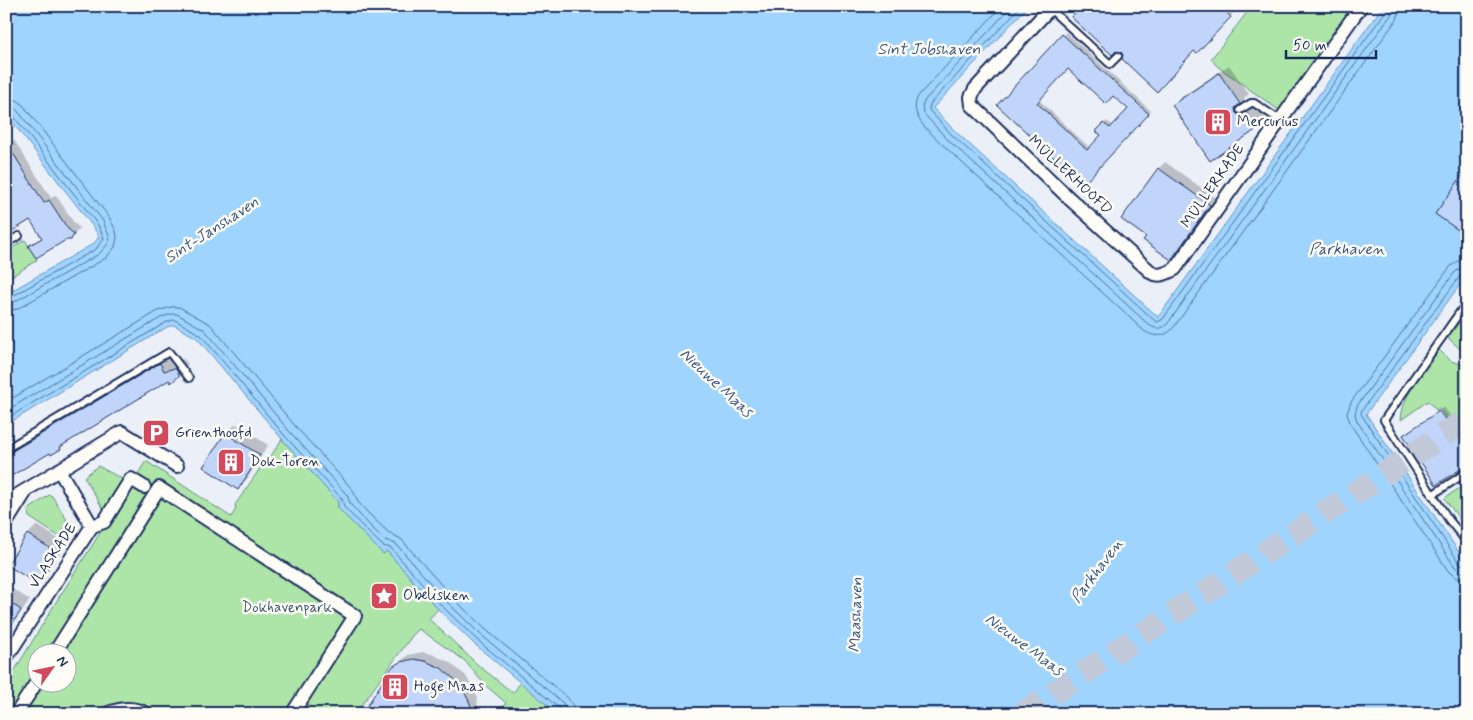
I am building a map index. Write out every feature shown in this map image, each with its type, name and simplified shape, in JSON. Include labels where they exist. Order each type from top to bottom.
[{"type":"street","name":"MÜLLERKADE","points":[[1153,273],[1165,274],[1175,269],[1362,6]]},
{"type":"street","name":"MÜLLERHOOFD","points":[[1051,8],[975,89],[971,97],[972,105],[1071,200],[1153,273]]},
{"type":"street","points":[[6,502],[122,432],[176,466]]},
{"type":"street","name":"VLASKADE","points":[[6,658],[92,526],[59,470]]},
{"type":"street","points":[[92,526],[104,522],[131,479],[144,487]]},
{"type":"street","points":[[6,523],[28,488]]},
{"type":"street","points":[[61,642],[159,488],[355,616],[292,714]]},
{"type":"street","points":[[16,714],[30,692]]},
{"type":"street","points":[[106,714],[131,708],[147,714]]},
{"type":"lane","points":[[1051,8],[1110,64],[1118,56]]},
{"type":"lane","points":[[1240,110],[1254,103],[1280,120]]},
{"type":"lane","points":[[6,244],[18,236]]},
{"type":"lane","points":[[1467,302],[1384,420],[1449,520],[1467,542]]},
{"type":"lane","points":[[6,448],[169,352],[189,378]]},
{"type":"lane","points":[[1432,495],[1467,472]]},
{"type":"green space","points":[[1252,6],[1353,7],[1280,111],[1217,66],[1211,59]]},
{"type":"green space","points":[[25,240],[37,260],[6,280],[6,252]]},
{"type":"green space","points":[[1467,312],[1466,351],[1459,348],[1448,338]]},
{"type":"green space","points":[[1439,350],[1451,361],[1464,365],[1467,385],[1467,431],[1458,437],[1440,408],[1436,410],[1428,401],[1401,420],[1410,391]]},
{"type":"green space","name":"Dokhavenpark","points":[[282,439],[338,502],[338,508],[383,554],[387,551],[438,609],[429,619],[478,665],[513,693],[521,682],[558,714],[498,714],[506,703],[485,685],[464,660],[419,629],[355,714],[6,714],[6,685],[28,648],[28,692],[78,692],[78,642],[32,642],[146,461],[231,517],[236,509],[235,505],[267,458],[269,459]]},
{"type":"green space","points":[[98,466],[126,481],[105,512],[84,477]]},
{"type":"green space","points":[[1467,483],[1467,526],[1465,527],[1445,499]]},
{"type":"green space","points":[[49,495],[52,496],[67,520],[67,524],[58,536],[29,517],[28,510]]},
{"type":"water","points":[[6,6],[1028,6],[933,108],[955,131],[1158,317],[1383,6],[1467,6],[1467,275],[1366,414],[1467,564],[1467,714],[558,714],[473,643],[438,609],[387,551],[383,554],[338,508],[338,502],[197,338],[174,325],[167,327],[6,425],[6,294],[93,244],[99,237],[6,114]]},
{"type":"building","points":[[1081,6],[1220,6],[1231,17],[1197,53],[1194,51],[1157,92],[1122,59],[1123,55],[1121,52],[1116,51],[1112,55],[1071,17]]},
{"type":"building","points":[[1062,34],[1149,114],[1083,185],[997,105]],"holes":[[[1068,69],[1106,104],[1113,96],[1128,109],[1110,128],[1103,123],[1095,131],[1101,135],[1087,150],[1037,103]]]},
{"type":"building","name":"Mercurius","points":[[1219,73],[1240,104],[1235,108],[1236,113],[1241,115],[1246,112],[1257,129],[1210,161],[1172,105]]},
{"type":"building","points":[[6,142],[44,203],[49,200],[68,229],[74,234],[71,240],[66,240],[36,258],[28,246],[42,238],[30,220],[6,235]]},
{"type":"building","points":[[1158,168],[1210,205],[1171,260],[1143,240],[1146,237],[1121,219]]},
{"type":"building","points":[[1467,169],[1467,236],[1435,214]]},
{"type":"building","points":[[160,363],[164,371],[175,368],[179,376],[171,383],[169,380],[60,447],[61,449],[51,455],[50,453],[6,479],[6,458],[12,454],[11,452]]},
{"type":"building","points":[[1439,411],[1447,422],[1450,420],[1467,445],[1467,465],[1436,485],[1403,435]]},
{"type":"building","name":"Dok-Toren","points":[[225,433],[260,455],[238,490],[203,467]]},
{"type":"building","points":[[27,534],[58,553],[37,584],[7,565]]},
{"type":"building","points":[[6,600],[21,610],[6,633]]},
{"type":"building","name":"Hoge Maas","points":[[414,659],[425,661],[441,668],[459,683],[471,706],[471,714],[362,714],[392,667],[400,662]]},
{"type":"tunnel","points":[[1022,714],[1467,419]]},
{"type":"place","name":"Mercurius","points":[[1218,122]]},
{"type":"place","name":"Grienthoofd","points":[[156,433]]},
{"type":"place","name":"Dok-Toren","points":[[231,462]]},
{"type":"place","name":"Obelisken","points":[[384,596]]},
{"type":"place","name":"Hoge Maas","points":[[395,687]]},
{"type":"water label","name":"Sint Jobshaven","points":[[929,49]]},
{"type":"water label","name":"Sint-Janshaven","points":[[212,230]]},
{"type":"water label","name":"Parkhaven","points":[[1347,249]]},
{"type":"water label","name":"Nieuwe Maas","points":[[716,383]]},
{"type":"water label","name":"Parkhaven","points":[[1097,571]]},
{"type":"water label","name":"Maashaven","points":[[856,615]]},
{"type":"water label","name":"Nieuwe Maas","points":[[1024,645]]}]
